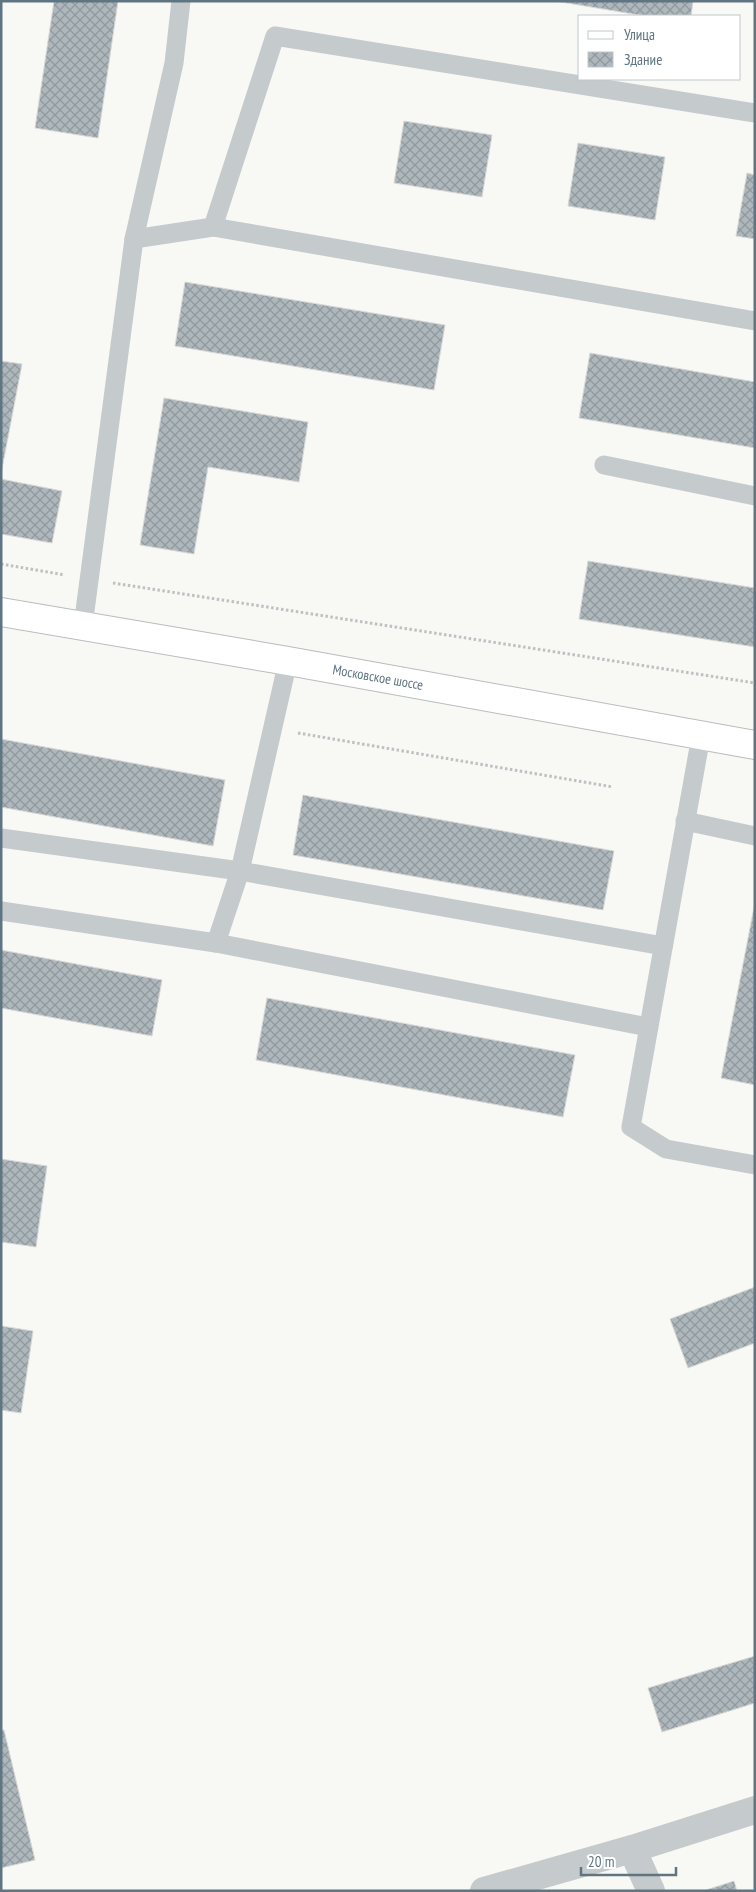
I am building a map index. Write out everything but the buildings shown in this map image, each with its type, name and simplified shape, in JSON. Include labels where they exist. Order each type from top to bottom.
[{"type":"main road","name":"Московское шоссе","points":[[1,612],[288,661],[755,745]]},
{"type":"street","points":[[484,1891],[632,1849],[755,1810]]},
{"type":"street","points":[[632,1849],[651,1891]]},
{"type":"lane","points":[[83,626],[134,239],[174,63],[181,1]]},
{"type":"lane","points":[[213,227],[275,36],[755,113]]},
{"type":"lane","points":[[134,239],[213,227],[755,322]]},
{"type":"lane","points":[[604,464],[755,496]]},
{"type":"lane","points":[[216,943],[240,871],[288,661]]},
{"type":"lane","points":[[701,736],[648,1027],[632,1127],[666,1149],[755,1165]]},
{"type":"lane","points":[[685,821],[755,836]]},
{"type":"lane","points":[[1,838],[240,871],[663,946]]},
{"type":"lane","points":[[1,911],[216,943],[648,1027]]},
{"type":"path","points":[[1,564],[89,580],[755,683]]},
{"type":"path","points":[[273,729],[612,787]]}]
